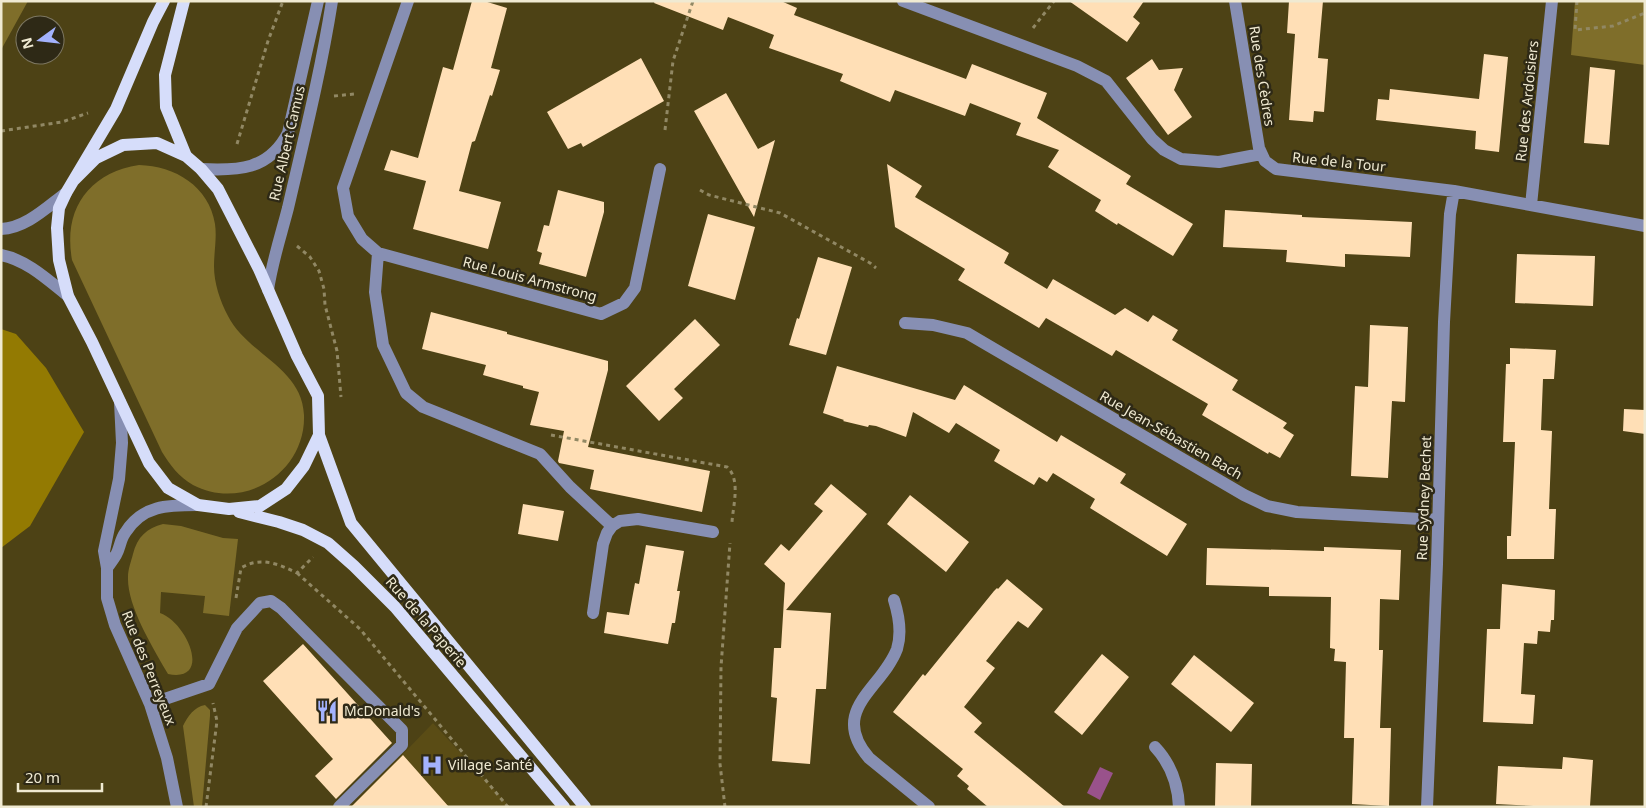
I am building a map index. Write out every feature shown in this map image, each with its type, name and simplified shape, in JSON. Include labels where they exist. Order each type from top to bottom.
[{"type":"main road","points":[[164,1],[153,22],[116,109],[59,208],[57,228],[59,260],[68,296],[148,463],[168,488],[198,505],[229,509],[260,506],[286,489],[304,466],[319,435]]},
{"type":"main road","points":[[184,1],[165,75],[166,107],[186,156]]},
{"type":"main road","points":[[74,180],[96,158],[123,145],[157,143],[186,156],[201,169],[218,189],[244,238],[297,356],[318,396],[319,435],[351,523],[585,807]]},
{"type":"main road","name":"Rue de la Paperie","points":[[229,509],[303,530],[328,543],[395,607],[564,807]]},
{"type":"street","name":"Rue Albert Camus","points":[[201,169],[237,170],[250,166],[267,158],[282,144],[288,133],[318,1]]},
{"type":"street","name":"Rue Albert Camus","points":[[268,290],[271,269],[312,107],[332,1]]},
{"type":"street","name":"Rue Louis Armstrong","points":[[408,1],[343,188],[348,216],[362,238],[378,253],[601,314],[624,303],[635,288],[660,169]]},
{"type":"street","points":[[903,1],[1077,66],[1106,81],[1152,139],[1164,150],[1181,159],[1219,162],[1234,161],[1261,154]]},
{"type":"street","name":"Rue des Cèdres","points":[[1235,1],[1256,134],[1261,154]]},
{"type":"street","name":"Rue des Ardoisiers","points":[[1531,205],[1552,1]]},
{"type":"street","name":"Rue de la Tour","points":[[1261,154],[1270,165],[1283,171],[1350,177],[1454,191],[1645,226]]},
{"type":"street","name":"Rue Sydney Bechet","points":[[1427,807],[1440,481],[1444,322],[1450,214],[1454,191]]},
{"type":"street","points":[[1,229],[16,227],[66,193]]},
{"type":"street","points":[[378,253],[374,292],[383,345],[406,393],[423,407],[540,454],[570,487],[612,526]]},
{"type":"street","points":[[1,255],[23,262],[68,296]]},
{"type":"street","name":"Rue Jean-Sébastien Bach","points":[[905,323],[933,326],[967,334],[1244,495],[1268,506],[1297,512],[1438,520]]},
{"type":"street","name":"Rue des Perreyeux","points":[[120,402],[122,444],[119,478],[104,551],[107,598],[110,611],[150,704],[167,758],[177,807]]},
{"type":"street","points":[[106,568],[116,554],[125,532],[148,510],[179,505],[198,505]]},
{"type":"street","points":[[593,613],[603,544],[606,533],[612,526],[620,521],[638,519],[713,532]]},
{"type":"street","points":[[894,600],[900,624],[900,637],[891,661],[858,707],[855,718],[855,730],[857,740],[869,758],[929,807]]},
{"type":"street","points":[[150,704],[209,684],[237,628],[260,603],[271,601],[281,608],[402,730],[402,745],[339,807]]},
{"type":"street","points":[[1154,747],[1165,758],[1172,771],[1176,783],[1178,807]]},
{"type":"path","points":[[237,144],[268,41],[283,1]]},
{"type":"path","points":[[665,130],[673,61],[693,1]]},
{"type":"path","points":[[1031,30],[1054,1]]},
{"type":"path","points":[[1577,1],[1575,30],[1613,26],[1645,13]]},
{"type":"path","points":[[328,97],[358,94]]},
{"type":"path","points":[[1,131],[62,122],[91,112]]},
{"type":"path","points":[[700,190],[709,195],[780,213],[876,268]]},
{"type":"path","points":[[293,245],[298,246],[310,257],[319,271],[336,351],[341,403]]},
{"type":"path","points":[[547,435],[727,467],[731,471],[735,483],[731,532]]},
{"type":"path","points":[[725,807],[720,764],[720,667],[730,541]]},
{"type":"path","points":[[297,573],[316,554]]},
{"type":"path","points":[[237,591],[241,568],[248,563],[276,563],[297,573],[360,629],[508,807]]},
{"type":"path","points":[[206,807],[217,721],[209,684]]},
{"type":"shaded area","points":[[1,1],[28,1],[20,15],[15,15],[15,25],[1,50]]},
{"type":"shaded area","points":[[1575,1],[1645,1],[1645,65],[1571,55]]},
{"type":"shaded area","points":[[139,165],[165,169],[177,174],[198,189],[206,199],[215,224],[214,272],[218,292],[225,310],[237,329],[248,341],[284,373],[294,385],[301,399],[304,415],[302,435],[295,454],[283,469],[268,482],[251,490],[232,493],[212,492],[188,482],[172,466],[162,452],[72,260],[70,242],[72,225],[76,210],[83,197],[93,185],[106,176],[121,169]]},
{"type":"shaded area","points":[[1,329],[16,334],[46,368],[84,432],[30,526],[1,548]]},
{"type":"shaded area","points":[[163,524],[181,526],[223,538],[238,539],[229,616],[203,613],[205,596],[161,592],[160,613],[179,628],[191,650],[192,661],[190,670],[182,674],[168,674],[141,624],[131,600],[129,588],[128,571],[137,543],[143,534]]},
{"type":"shaded area","points":[[205,705],[210,710],[210,716],[202,807],[194,807],[183,726],[192,712]]},
{"type":"shaded area","name":"Village Santé","points":[[433,723],[510,807],[352,807]]},
{"type":"shaded area","points":[[1100,767],[1113,773],[1100,800],[1087,793]]},
{"type":"building","points":[[472,1],[484,1],[507,8],[491,68],[500,70],[475,141],[472,142],[459,191],[501,202],[488,249],[413,229],[426,181],[384,170],[391,150],[418,158],[443,67],[453,70]]},
{"type":"building","points":[[655,1],[781,1],[797,8],[794,15],[966,79],[972,64],[1047,93],[1037,118],[1131,176],[1126,184],[1193,224],[1173,256],[1095,211],[1101,200],[1048,167],[1059,150],[1016,135],[1021,123],[970,103],[965,116],[895,90],[890,102],[840,81],[843,74],[769,48],[774,35],[728,17],[723,30],[654,3]]},
{"type":"building","points":[[1069,1],[1144,1],[1133,17],[1140,23],[1127,42]]},
{"type":"building","points":[[1289,1],[1323,1],[1318,58],[1328,59],[1324,112],[1314,111],[1313,122],[1289,120],[1295,34],[1287,33]]},
{"type":"building","points":[[1484,54],[1508,57],[1499,152],[1475,149],[1476,131],[1376,120],[1378,99],[1389,100],[1390,89],[1479,99]]},
{"type":"building","points":[[641,58],[664,101],[583,147],[581,143],[568,149],[547,112]]},
{"type":"building","points":[[1152,59],[1159,70],[1183,68],[1174,90],[1192,117],[1168,135],[1126,78]]},
{"type":"building","points":[[1590,67],[1615,70],[1609,145],[1584,143]]},
{"type":"building","points":[[726,93],[758,149],[775,140],[754,217],[694,111]]},
{"type":"building","points":[[887,164],[922,186],[915,197],[1009,253],[1004,263],[1047,289],[1053,279],[1115,315],[1125,308],[1148,322],[1153,315],[1178,330],[1172,340],[1238,380],[1232,390],[1287,423],[1283,428],[1294,435],[1280,458],[1269,452],[1268,454],[1202,415],[1208,404],[1116,350],[1112,356],[1046,318],[1039,328],[958,280],[965,269],[895,227]]},
{"type":"building","points":[[558,190],[604,202],[604,212],[586,277],[539,264],[542,253],[537,251],[544,225],[549,226]]},
{"type":"building","points":[[1225,210],[1302,215],[1302,217],[1412,222],[1410,257],[1345,254],[1345,267],[1286,262],[1287,250],[1223,247]]},
{"type":"building","points":[[708,214],[755,227],[735,300],[688,286]]},
{"type":"building","points":[[1517,254],[1595,256],[1593,306],[1515,303]]},
{"type":"building","points":[[818,257],[852,267],[826,355],[789,345]]},
{"type":"building","points":[[431,312],[608,361],[608,370],[588,447],[710,471],[702,512],[590,489],[594,470],[559,463],[558,461],[564,431],[530,425],[539,392],[483,375],[486,365],[422,349]]},
{"type":"building","points":[[695,319],[720,345],[674,389],[683,398],[659,421],[626,386]]},
{"type":"building","points":[[1370,325],[1408,327],[1405,402],[1392,401],[1388,478],[1351,476],[1355,386],[1368,387]]},
{"type":"building","points":[[1510,348],[1556,350],[1554,379],[1543,379],[1541,430],[1552,431],[1549,509],[1556,509],[1554,559],[1507,559],[1507,536],[1511,536],[1515,442],[1503,442],[1506,364],[1510,364]]},
{"type":"building","points":[[837,366],[955,400],[964,385],[1057,442],[1061,435],[1126,474],[1120,483],[1187,524],[1167,556],[1090,508],[1095,499],[1053,473],[1047,482],[1039,477],[1034,485],[994,461],[1000,450],[956,423],[949,433],[913,412],[906,437],[876,426],[869,425],[868,427],[843,421],[823,413]]},
{"type":"building","points":[[1624,409],[1645,410],[1645,434],[1623,431]]},
{"type":"building","points":[[831,484],[867,514],[786,610],[831,613],[826,689],[816,689],[810,764],[772,761],[777,698],[771,697],[774,648],[781,648],[785,583],[764,564],[781,544],[789,551],[823,511],[814,504]]},
{"type":"building","points":[[910,495],[969,542],[946,572],[887,524]]},
{"type":"building","points":[[523,504],[564,511],[558,541],[518,534]]},
{"type":"building","points":[[646,545],[684,551],[677,591],[680,591],[675,623],[672,623],[668,644],[604,633],[607,612],[629,615],[635,583],[639,584]]},
{"type":"building","points":[[1324,547],[1401,550],[1399,600],[1380,599],[1379,650],[1383,650],[1380,728],[1391,728],[1389,806],[1352,804],[1354,738],[1344,738],[1346,662],[1334,661],[1335,649],[1330,648],[1331,597],[1269,596],[1269,587],[1206,585],[1207,548],[1324,551]]},
{"type":"building","points":[[1007,579],[1043,609],[1028,628],[1018,621],[1001,642],[986,661],[995,668],[964,707],[982,723],[974,732],[1065,807],[988,807],[967,789],[969,786],[957,776],[963,769],[893,712],[994,591]]},
{"type":"building","points":[[1502,584],[1555,590],[1554,620],[1551,620],[1550,632],[1538,631],[1537,644],[1524,643],[1521,694],[1535,695],[1533,724],[1483,722],[1487,629],[1500,629]]},
{"type":"building","name":"McDonald's","points":[[303,644],[392,743],[336,799],[315,776],[333,759],[263,681]]},
{"type":"building","points":[[1102,654],[1129,677],[1082,735],[1054,712]]},
{"type":"building","points":[[1194,655],[1254,703],[1231,732],[1171,684]]},
{"type":"building","points":[[403,755],[449,807],[351,807]]},
{"type":"building","points":[[1563,757],[1593,760],[1590,806],[1552,807],[1496,804],[1498,766],[1562,769]]},
{"type":"building","points":[[1216,763],[1252,764],[1251,807],[1215,807]]},
{"type":"place","name":"McDonald's","points":[[327,711]]},
{"type":"place","name":"Village Santé","points":[[432,765]]}]
